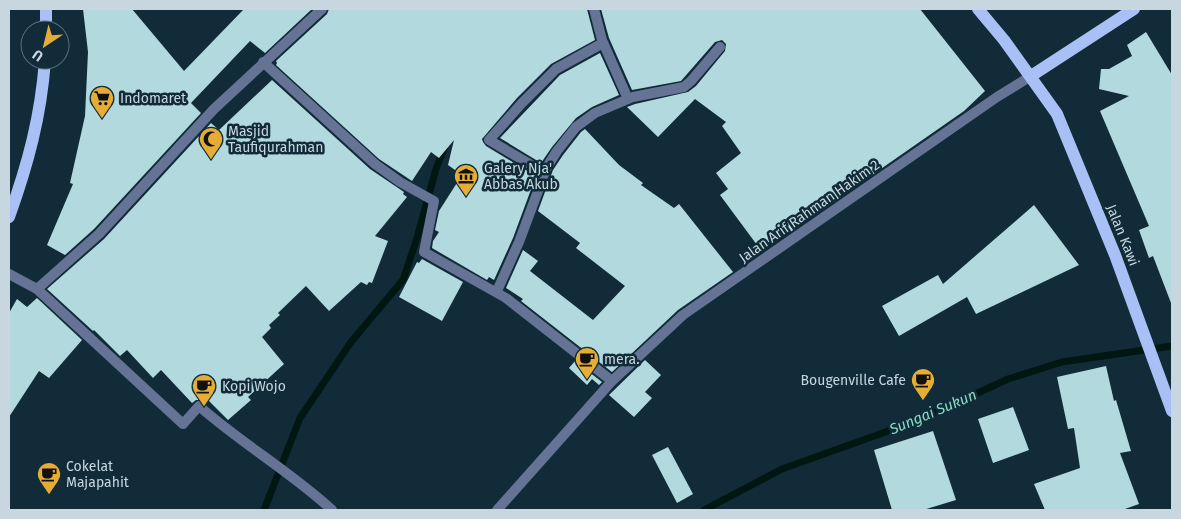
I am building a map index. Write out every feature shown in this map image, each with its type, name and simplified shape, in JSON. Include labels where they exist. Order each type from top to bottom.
[{"type":"main road","name":"Jalan Kawi","points":[[978,9],[1031,76],[1057,114],[1130,295],[1172,411]]},
{"type":"main road","points":[[1031,76],[1134,9]]},
{"type":"main road","points":[[9,216],[25,172],[34,135],[45,70]]},
{"type":"street","points":[[37,289],[100,234],[214,109],[322,9]]},
{"type":"street","points":[[594,9],[603,43],[628,99]]},
{"type":"street","points":[[545,173],[489,140],[522,102],[556,69],[603,43]]},
{"type":"street","points":[[497,291],[519,242],[545,173],[557,151],[576,127],[595,112],[628,99],[684,87],[720,46]]},
{"type":"street","points":[[264,62],[375,164],[400,182],[434,201],[424,252],[497,291],[612,381]]},
{"type":"street","name":"Jalan Arif Rahman Hakim 2","points":[[497,510],[612,381],[683,315],[997,97],[1031,76]]},
{"type":"street","points":[[9,274],[37,289],[183,424],[199,406],[217,422],[312,492],[332,510]]},
{"type":"building","points":[[83,9],[132,9],[184,71],[244,9],[312,9],[265,53],[250,41],[191,103],[201,113],[94,229],[65,255],[47,245],[73,184],[70,183],[85,116],[88,52]]},
{"type":"building","points":[[329,9],[587,9],[595,40],[551,64],[517,98],[482,139],[486,146],[536,176],[513,238],[494,280],[489,277],[487,280],[432,248],[433,241],[439,232],[435,230],[439,211],[462,175],[448,165],[454,140],[439,158],[431,152],[412,181],[379,159],[276,65],[276,61],[327,14]]},
{"type":"building","points":[[601,9],[920,9],[985,91],[964,111],[786,235],[783,231],[760,249],[720,195],[728,189],[716,173],[741,153],[722,126],[726,122],[695,99],[658,137],[627,107],[688,92],[696,86],[725,51],[726,44],[722,40],[715,42],[681,81],[632,90],[609,38]]},
{"type":"building","points":[[1146,32],[1172,75],[1171,303],[1153,256],[1149,258],[1139,230],[1149,226],[1100,111],[1129,96],[1099,89],[1101,69],[1109,69],[1132,56],[1127,45]]},
{"type":"building","points":[[600,53],[619,95],[592,107],[576,118],[541,163],[500,138],[560,75]]},
{"type":"building","points":[[272,80],[370,169],[404,192],[403,194],[407,197],[375,236],[388,241],[372,283],[369,282],[367,285],[361,282],[329,311],[306,286],[278,313],[280,315],[269,325],[271,328],[262,337],[284,364],[248,397],[251,400],[228,420],[205,397],[192,403],[161,370],[153,378],[127,350],[120,356],[94,330],[47,289],[104,239],[211,123],[219,130]]},
{"type":"building","points":[[585,129],[619,165],[643,183],[641,185],[674,208],[679,204],[733,272],[678,310],[612,372],[521,301],[523,299],[506,288],[523,250],[538,261],[530,271],[593,320],[625,286],[576,248],[580,243],[538,211],[553,170]]},
{"type":"building","points":[[1034,205],[1079,265],[976,314],[967,297],[899,336],[882,306],[938,275],[943,284]]},
{"type":"building","points":[[422,259],[463,282],[442,321],[399,297],[417,262],[419,263]]},
{"type":"building","points":[[37,298],[82,340],[49,378],[39,371],[9,417],[9,313],[17,299],[27,307]]},
{"type":"building","points":[[645,360],[661,375],[645,392],[652,398],[634,417],[609,395]]},
{"type":"building","points":[[575,361],[602,382],[599,385],[592,379],[587,385],[569,368]]},
{"type":"building","points":[[1106,366],[1114,401],[1116,400],[1131,451],[1120,453],[1139,504],[1122,510],[1045,510],[1034,484],[1080,468],[1074,428],[1068,429],[1057,377]]},
{"type":"building","points":[[1013,407],[1029,450],[993,463],[978,419]]},
{"type":"building","points":[[933,431],[956,500],[923,510],[892,510],[874,450]]},
{"type":"building","points":[[668,447],[693,494],[677,503],[652,455]]},
{"type":"waterway","points":[[264,510],[300,418],[351,342],[403,280],[436,169],[445,146]]},
{"type":"waterway","name":"Sungai Sukun","points":[[704,510],[782,469],[919,420],[1008,379],[1062,362],[1172,346]]},
{"type":"place","name":"Indomaret","points":[[102,119]]},
{"type":"place","name":"Masjid Taufiqurahman","points":[[211,160]]},
{"type":"place","name":"Galery Nja' Abbas Akub","points":[[466,197]]},
{"type":"place","name":"mera.","points":[[587,380]]},
{"type":"place","name":"Bougenville Cafe","points":[[923,401]]},
{"type":"place","name":"Kopi Wojo","points":[[204,407]]},
{"type":"place","name":"Cokelat Majapahit","points":[[49,495]]}]
